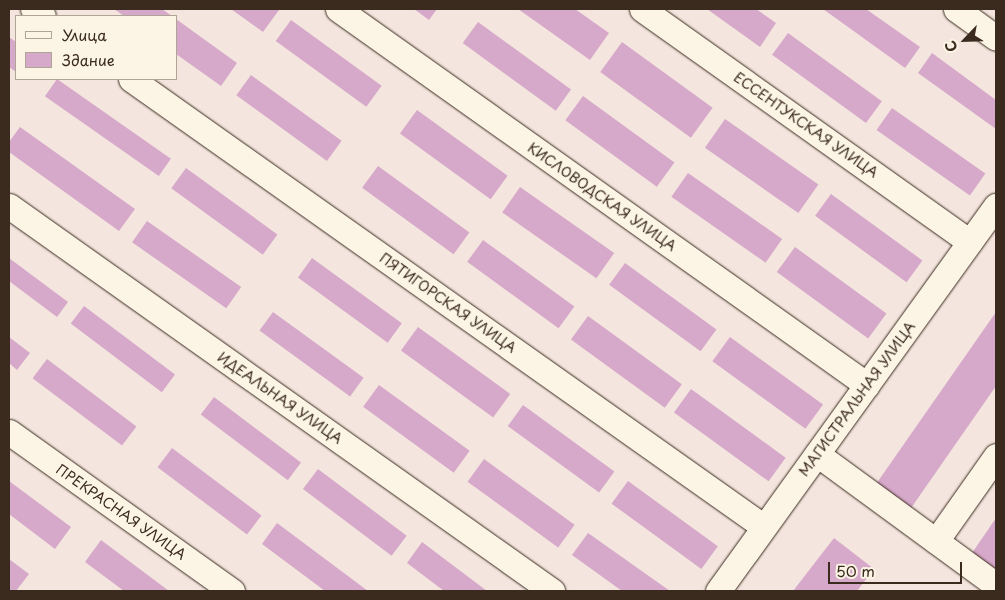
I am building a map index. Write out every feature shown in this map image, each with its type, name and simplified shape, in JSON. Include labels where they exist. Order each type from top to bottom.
[{"type":"street","name":"КИСЛОВОДСКАЯ УЛИЦА","points":[[338,9],[867,385]]},
{"type":"street","name":"ЕССЕНТУКСКАЯ УЛИЦА","points":[[642,9],[970,242]]},
{"type":"street","points":[[956,9],[996,38]]},
{"type":"street","name":"ПЯТИГОРСКАЯ УЛИЦА","points":[[133,80],[764,527]]},
{"type":"street","name":"ИДЕАЛЬНАЯ УЛИЦА","points":[[9,206],[552,591]]},
{"type":"street","name":"МАГИСТРАЛЬНАЯ УЛИЦА","points":[[718,591],[996,206]]},
{"type":"street","name":"ПРЕКРАСНАЯ УЛИЦА","points":[[9,432],[232,591]]},
{"type":"street","points":[[817,454],[996,585]]},
{"type":"street","points":[[936,541],[996,456]]},
{"type":"building","points":[[114,9],[162,9],[171,15],[123,15]]},
{"type":"building","points":[[231,9],[277,9],[279,10],[263,32]]},
{"type":"building","points":[[414,9],[437,9],[429,20]]},
{"type":"building","points":[[518,9],[575,9],[609,33],[590,60]]},
{"type":"building","points":[[707,9],[756,9],[776,23],[760,47]]},
{"type":"building","points":[[823,9],[866,9],[920,47],[905,68]]},
{"type":"building","points":[[178,20],[237,63],[221,86],[178,55]]},
{"type":"building","points":[[291,20],[382,86],[366,107],[276,41]]},
{"type":"building","points":[[478,22],[571,90],[556,111],[463,43]]},
{"type":"building","points":[[788,33],[882,101],[866,123],[772,55]]},
{"type":"building","points":[[9,37],[15,41],[15,71],[9,67]]},
{"type":"building","points":[[622,42],[713,108],[691,138],[600,72]]},
{"type":"building","points":[[932,53],[996,100],[996,129],[918,73]]},
{"type":"building","points":[[251,75],[342,141],[327,161],[236,95]]},
{"type":"building","points":[[56,80],[171,159],[159,176],[45,96]]},
{"type":"building","points":[[583,96],[674,162],[657,187],[565,120]]},
{"type":"building","points":[[892,108],[985,173],[970,196],[877,130]]},
{"type":"building","points":[[417,110],[508,176],[491,199],[400,133]]},
{"type":"building","points":[[725,119],[818,184],[798,213],[705,148]]},
{"type":"building","points":[[20,127],[135,209],[119,231],[9,152],[9,142]]},
{"type":"building","points":[[378,166],[469,232],[454,254],[362,188]]},
{"type":"building","points":[[186,168],[277,234],[263,255],[171,188]]},
{"type":"building","points":[[688,173],[782,239],[766,263],[671,197]]},
{"type":"building","points":[[520,187],[614,253],[596,278],[502,212]]},
{"type":"building","points":[[831,194],[922,260],[907,282],[815,216]]},
{"type":"building","points":[[147,221],[241,287],[226,308],[132,242]]},
{"type":"building","points":[[483,240],[574,306],[559,328],[467,262]]},
{"type":"building","points":[[795,247],[886,313],[868,338],[777,272]]},
{"type":"building","points":[[9,258],[68,302],[57,317],[9,281]]},
{"type":"building","points":[[312,258],[402,323],[388,343],[298,277]]},
{"type":"building","points":[[625,263],[716,329],[701,351],[609,285]]},
{"type":"building","points":[[84,306],[175,375],[162,392],[71,324]]},
{"type":"building","points":[[273,312],[364,378],[350,396],[259,331]]},
{"type":"building","points":[[996,312],[996,386],[909,511],[874,487]]},
{"type":"building","points":[[588,316],[682,384],[665,408],[571,339]]},
{"type":"building","points":[[418,327],[510,394],[493,417],[401,350]]},
{"type":"building","points":[[9,337],[30,353],[17,370],[9,363]]},
{"type":"building","points":[[730,337],[823,405],[805,429],[712,361]]},
{"type":"building","points":[[47,359],[136,426],[122,446],[33,378]]},
{"type":"building","points":[[379,385],[470,451],[454,473],[363,407]]},
{"type":"building","points":[[691,389],[786,458],[769,481],[674,412]]},
{"type":"building","points":[[214,397],[301,463],[288,480],[201,415]]},
{"type":"building","points":[[523,405],[614,471],[599,492],[508,426]]},
{"type":"building","points":[[172,448],[261,515],[247,535],[158,467]]},
{"type":"building","points":[[484,459],[575,525],[558,547],[468,482]]},
{"type":"building","points":[[318,469],[407,536],[392,556],[303,489]]},
{"type":"building","points":[[9,481],[71,527],[55,549],[9,514]]},
{"type":"building","points":[[628,481],[718,546],[701,569],[612,504]]},
{"type":"building","points":[[996,518],[996,575],[970,556]]},
{"type":"building","points":[[277,523],[368,591],[325,591],[262,544]]},
{"type":"building","points":[[588,533],[670,591],[622,591],[572,555]]},
{"type":"building","points":[[834,538],[874,569],[857,591],[793,591]]},
{"type":"building","points":[[101,540],[169,591],[124,591],[85,562]]},
{"type":"building","points":[[422,542],[487,591],[444,591],[407,563]]},
{"type":"building","points":[[9,559],[29,574],[16,591],[9,591]]}]
